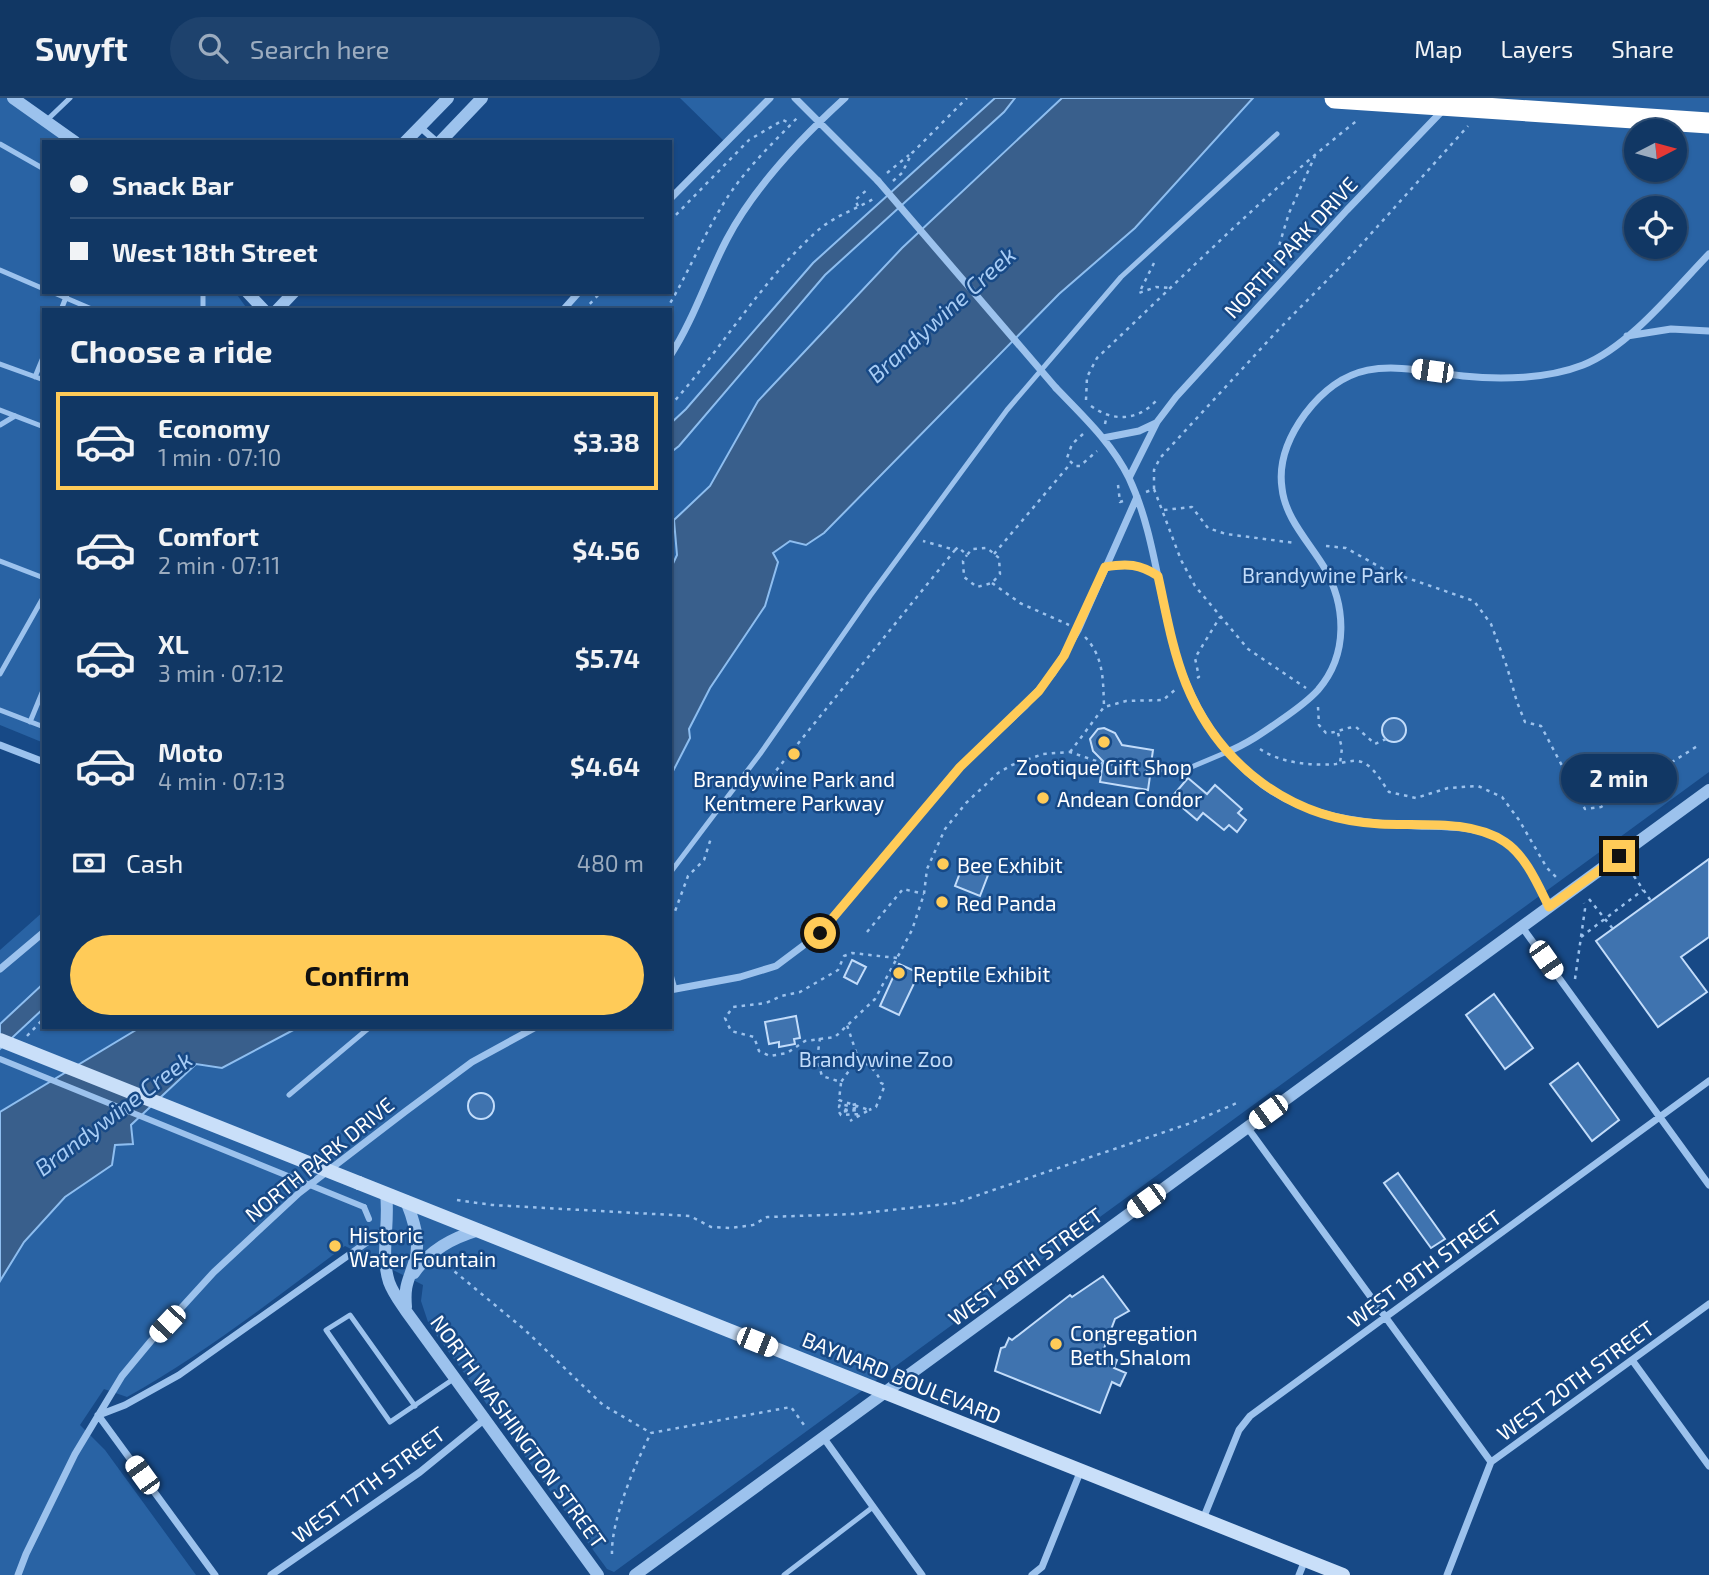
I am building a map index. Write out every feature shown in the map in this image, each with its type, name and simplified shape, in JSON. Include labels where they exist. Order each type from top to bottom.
[{"type":"highway","points":[[1335,98],[1709,123]]},
{"type":"main road","points":[[0,1040],[406,1201]]},
{"type":"main road","name":"BAYNARD BOULEVARD","points":[[406,1201],[1343,1575]]},
{"type":"street","points":[[13,98],[72,140]]},
{"type":"street","points":[[407,140],[448,98]]},
{"type":"street","points":[[440,140],[482,98]]},
{"type":"street","points":[[672,197],[770,98]]},
{"type":"street","points":[[794,98],[878,181],[1056,388],[1103,438],[1129,478],[1137,497],[1170,632],[1186,684],[1200,712],[1227,752],[1253,778],[1272,792],[1311,810],[1355,821],[1459,828],[1492,835],[1507,843],[1518,854],[1549,907]]},
{"type":"street","points":[[672,353],[729,236],[761,188],[819,122],[845,98]]},
{"type":"street","name":"NORTH PARK DRIVE","points":[[1129,478],[1157,422],[1176,397],[1454,98]]},
{"type":"street","points":[[420,127],[436,140]]},
{"type":"street","points":[[1227,752],[1253,740],[1312,696],[1335,663],[1342,631],[1337,594],[1286,505],[1282,489],[1283,456],[1304,415],[1318,398],[1342,381],[1380,367],[1410,368],[1464,376],[1537,375],[1581,366],[1614,348],[1709,254]]},
{"type":"street","points":[[279,308],[292,294]]},
{"type":"street","points":[[565,308],[577,294]]},
{"type":"street","points":[[1627,336],[1671,329],[1709,331]]},
{"type":"street","points":[[1103,438],[1139,432],[1157,422]]},
{"type":"street","points":[[673,989],[762,971],[791,957],[820,933],[960,767],[1039,691],[1064,656],[1137,497]]},
{"type":"street","points":[[1105,567],[1134,564],[1158,576]]},
{"type":"street","points":[[0,745],[42,761]]},
{"type":"street","name":"WEST 18TH STREET","points":[[635,1575],[1709,790]]},
{"type":"street","points":[[1522,927],[1709,1185]]},
{"type":"street","points":[[0,969],[42,934]]},
{"type":"street","name":"NORTH PARK DRIVE","points":[[18,1575],[55,1493],[122,1376],[214,1272],[299,1193],[472,1062],[532,1029]]},
{"type":"street","points":[[0,1059],[364,1207],[369,1219]]},
{"type":"street","name":"WEST 19TH STREET","points":[[1203,1519],[1239,1430],[1245,1422],[1709,1080]]},
{"type":"street","points":[[1247,1127],[1491,1462]]},
{"type":"street","name":"NORTH WASHINGTON STREET","points":[[386,1194],[384,1256],[390,1285],[598,1575]]},
{"type":"street","name":"NORTH WASHINGTON STREET","points":[[406,1201],[414,1224],[417,1250],[405,1288],[407,1311]]},
{"type":"street","points":[[215,1575],[98,1415],[125,1405],[179,1375],[387,1228]]},
{"type":"street","points":[[405,1288],[422,1262],[432,1253],[454,1238],[479,1230]]},
{"type":"street","name":"WEST 20TH STREET","points":[[1447,1575],[1491,1462],[1709,1304]]},
{"type":"street","points":[[1632,1360],[1709,1466]]},
{"type":"street","name":"WEST 17TH STREET","points":[[271,1575],[420,1472],[485,1419]]},
{"type":"street","points":[[823,1437],[922,1575]]},
{"type":"street","points":[[1032,1575],[1042,1567],[1081,1470]]},
{"type":"street","points":[[1299,1575],[1305,1560]]},
{"type":"lane","points":[[46,121],[70,98]]},
{"type":"lane","points":[[672,870],[760,754],[1007,410],[1121,277],[1277,134]]},
{"type":"lane","points":[[0,144],[42,168]]},
{"type":"lane","points":[[0,270],[42,288]]},
{"type":"lane","points":[[67,295],[90,308]]},
{"type":"lane","points":[[35,377],[42,360]]},
{"type":"lane","points":[[0,364],[42,379]]},
{"type":"lane","points":[[0,410],[42,426]]},
{"type":"lane","points":[[0,425],[15,416]]},
{"type":"lane","points":[[0,561],[42,577]]},
{"type":"lane","points":[[0,674],[42,600]]},
{"type":"lane","points":[[30,722],[42,693]]},
{"type":"lane","points":[[0,710],[42,726]]},
{"type":"lane","points":[[1151,769],[1182,771],[1227,752]]},
{"type":"lane","points":[[289,1095],[368,1029]]},
{"type":"lane","points":[[415,1406],[350,1315],[326,1330],[390,1422],[415,1406],[455,1378]]},
{"type":"lane","points":[[784,1575],[873,1507]]},
{"type":"path","points":[[858,206],[855,200],[912,153],[967,98]]},
{"type":"path","points":[[1086,402],[1087,377],[1097,358],[1233,227],[1317,152],[1367,113]]},
{"type":"path","points":[[667,308],[723,204],[754,163],[791,124],[783,120],[749,140],[672,218]]},
{"type":"path","points":[[1386,739],[1375,744],[1356,727],[1349,727],[1339,733],[1326,733],[1320,725],[1318,701],[1304,685],[1248,649],[1195,586],[1181,560],[1154,489],[1154,470],[1160,458],[1350,257],[1468,126]]},
{"type":"path","points":[[1238,309],[1271,272],[1289,213],[1317,152]]},
{"type":"path","points":[[890,184],[902,173],[912,153]]},
{"type":"path","points":[[672,404],[693,380],[752,300],[816,232],[838,216],[874,199],[882,192]]},
{"type":"path","points":[[1149,252],[1154,264],[1139,293],[1156,287],[1171,288]]},
{"type":"path","points":[[586,308],[599,294]]},
{"type":"path","points":[[1078,394],[1101,414],[1126,418],[1148,410],[1159,399]]},
{"type":"path","points":[[1090,442],[1082,433],[1072,444],[1067,457],[1071,463],[1080,466],[1097,450],[1103,457]]},
{"type":"path","points":[[994,554],[1071,463]]},
{"type":"path","points":[[1117,482],[1119,502]]},
{"type":"path","points":[[1137,497],[1154,489]]},
{"type":"path","points":[[1164,510],[1192,507],[1209,528],[1226,534],[1346,548],[1387,571],[1474,601],[1491,624],[1525,722],[1541,726],[1585,809],[1601,807],[1699,745]]},
{"type":"path","points":[[914,537],[955,550]]},
{"type":"path","points":[[744,792],[750,787],[766,783],[955,550],[958,547],[967,555]]},
{"type":"path","points":[[987,548],[999,558],[1000,574],[992,583],[977,587],[964,577],[963,561],[967,555],[972,549],[987,548]]},
{"type":"path","points":[[1070,752],[1104,707]]},
{"type":"path","points":[[1339,733],[1342,748],[1340,763]]},
{"type":"path","points":[[1253,740],[1267,754],[1294,762],[1359,761],[1372,768],[1388,792],[1416,799],[1448,788],[1478,786],[1502,797],[1547,868],[1558,879]]},
{"type":"path","points":[[897,958],[852,953],[844,956],[838,970],[800,992],[766,1003],[733,1007],[725,1018],[731,1031],[754,1037],[759,1051],[770,1056],[787,1053],[805,1041],[835,1037],[875,999],[897,958],[912,930],[924,894],[927,869],[945,829],[966,803],[998,773],[1043,754],[1070,752],[1102,763],[1151,769]]},
{"type":"path","points":[[672,916],[688,876],[704,860],[711,838],[717,830]]},
{"type":"path","points":[[1629,869],[1651,901]]},
{"type":"path","points":[[867,932],[903,889],[924,894]]},
{"type":"path","points":[[1581,937],[1643,890]]},
{"type":"path","points":[[1589,899],[1613,929]]},
{"type":"path","points":[[1572,997],[1584,903]]},
{"type":"path","points":[[847,1025],[858,1058],[874,1069],[881,1083],[885,1085],[876,1107],[850,1121]]},
{"type":"path","points":[[820,1038],[817,1059],[822,1076],[841,1082]]},
{"type":"path","points":[[858,1058],[841,1082],[839,1100],[869,1110]]},
{"type":"path","points":[[457,1200],[492,1205],[690,1216],[711,1227],[731,1228],[753,1225],[767,1217],[854,1214],[956,1203],[1191,1123],[1239,1101]]},
{"type":"path","points":[[856,1104],[840,1104],[839,1107],[847,1110],[858,1110],[839,1112],[841,1115],[861,1114]]},
{"type":"path","points":[[448,1266],[525,1330],[603,1405],[651,1433],[791,1407],[804,1425]]},
{"type":"path","points":[[612,1554],[611,1545],[624,1497],[651,1433]]},
{"type":"green space","points":[[0,98],[8,98],[68,140],[42,140],[42,294],[236,294],[247,308],[42,308],[42,742],[0,725]]},
{"type":"green space","points":[[680,98],[1062,98],[902,248],[758,401],[710,486],[674,520],[677,555],[672,566],[672,308],[565,308],[577,294],[672,294],[672,197],[726,143]]},
{"type":"green space","name":"Brandywine Park","points":[[1253,98],[1709,98],[1709,772],[614,1572],[607,1569],[429,1325],[421,1301],[423,1285],[345,1246],[238,1325],[156,1380],[127,1397],[104,1389],[80,1425],[105,1450],[196,1575],[0,1575],[0,1281],[24,1242],[65,1197],[112,1165],[114,1145],[131,1125],[196,1064],[222,1068],[295,1029],[672,1029],[672,773],[690,738],[689,729],[710,688],[765,606],[772,553],[790,541],[824,533],[1059,294],[1135,228]]},
{"type":"green space","points":[[42,913],[42,1029],[138,1029],[0,1112],[0,950]]},
{"type":"water","points":[[995,98],[1015,98],[1004,112],[825,275],[672,451],[672,422],[813,263]]},
{"type":"water","name":"Brandywine Creek","points":[[1062,98],[1253,98],[1135,228],[1059,294],[824,533],[806,545],[790,541],[773,553],[778,562],[765,606],[710,688],[689,729],[690,738],[672,773],[672,566],[677,555],[674,520],[710,486],[758,401],[902,248]]},
{"type":"water","points":[[42,985],[42,1010],[0,1049],[0,1024]]},
{"type":"water","name":"Brandywine Creek","points":[[138,1029],[295,1029],[222,1068],[196,1064],[131,1125],[133,1144],[115,1145],[112,1165],[65,1197],[24,1242],[0,1281],[0,1112]]},
{"type":"building","points":[[1394,718],[1405,725],[1406,730],[1399,741],[1394,742],[1383,735],[1382,730],[1389,719]]},
{"type":"building","points":[[1104,728],[1115,733],[1122,745],[1153,750],[1151,764],[1146,768],[1150,776],[1148,790],[1100,782],[1103,761],[1093,751],[1090,739],[1098,729]]},
{"type":"building","points":[[1188,778],[1207,794],[1215,785],[1242,809],[1238,813],[1246,820],[1237,832],[1229,825],[1224,830],[1203,813],[1197,820],[1171,798]]},
{"type":"building","points":[[1709,859],[1709,937],[1681,957],[1707,992],[1658,1027],[1596,941]]},
{"type":"building","points":[[963,865],[988,875],[980,896],[955,886]]},
{"type":"building","points":[[852,960],[866,967],[857,984],[844,977]]},
{"type":"building","points":[[899,964],[919,973],[899,1015],[880,1006]]},
{"type":"building","points":[[1494,994],[1533,1048],[1505,1069],[1466,1015]]},
{"type":"building","points":[[796,1016],[800,1038],[794,1039],[795,1044],[779,1047],[779,1042],[769,1044],[765,1022]]},
{"type":"building","points":[[1578,1063],[1619,1120],[1592,1141],[1550,1084]]},
{"type":"building","points":[[481,1093],[490,1097],[494,1106],[490,1115],[481,1119],[472,1115],[468,1106],[472,1097]]},
{"type":"building","points":[[1398,1173],[1445,1239],[1431,1248],[1384,1183]]},
{"type":"building","name":"Congregation Beth Shalom","points":[[1103,1276],[1129,1311],[1115,1319],[1102,1354],[1117,1360],[1114,1368],[1126,1373],[1120,1386],[1112,1382],[1100,1413],[995,1371],[1001,1348],[1005,1347],[1009,1338],[1012,1340],[1070,1295],[1072,1297]]},
{"type":"place","name":"Zootique Gift Shop","points":[[1104,742]]},
{"type":"place","name":"Brandywine Park and Kentmere Parkway","points":[[794,754]]},
{"type":"place","name":"Andean Condor","points":[[1043,798]]},
{"type":"place","name":"Bee Exhibit","points":[[943,864]]},
{"type":"place","name":"Red Panda","points":[[942,902]]},
{"type":"place","name":"Reptile Exhibit","points":[[899,973]]},
{"type":"place","name":"Historic Water Fountain","points":[[335,1246]]},
{"type":"place","name":"Congregation Beth Shalom","points":[[1056,1344]]},
{"type":"route","points":[[820,933],[960,767],[1039,691],[1064,656],[1105,567],[1122,564],[1144,567],[1158,576],[1178,660],[1200,712],[1227,752],[1253,778],[1272,792],[1290,802],[1334,817],[1376,824],[1477,830],[1492,835],[1507,843],[1518,854],[1549,907],[1619,856]]},
{"type":"park label","name":"Brandywine Zoo","points":[[876,1058]]}]
